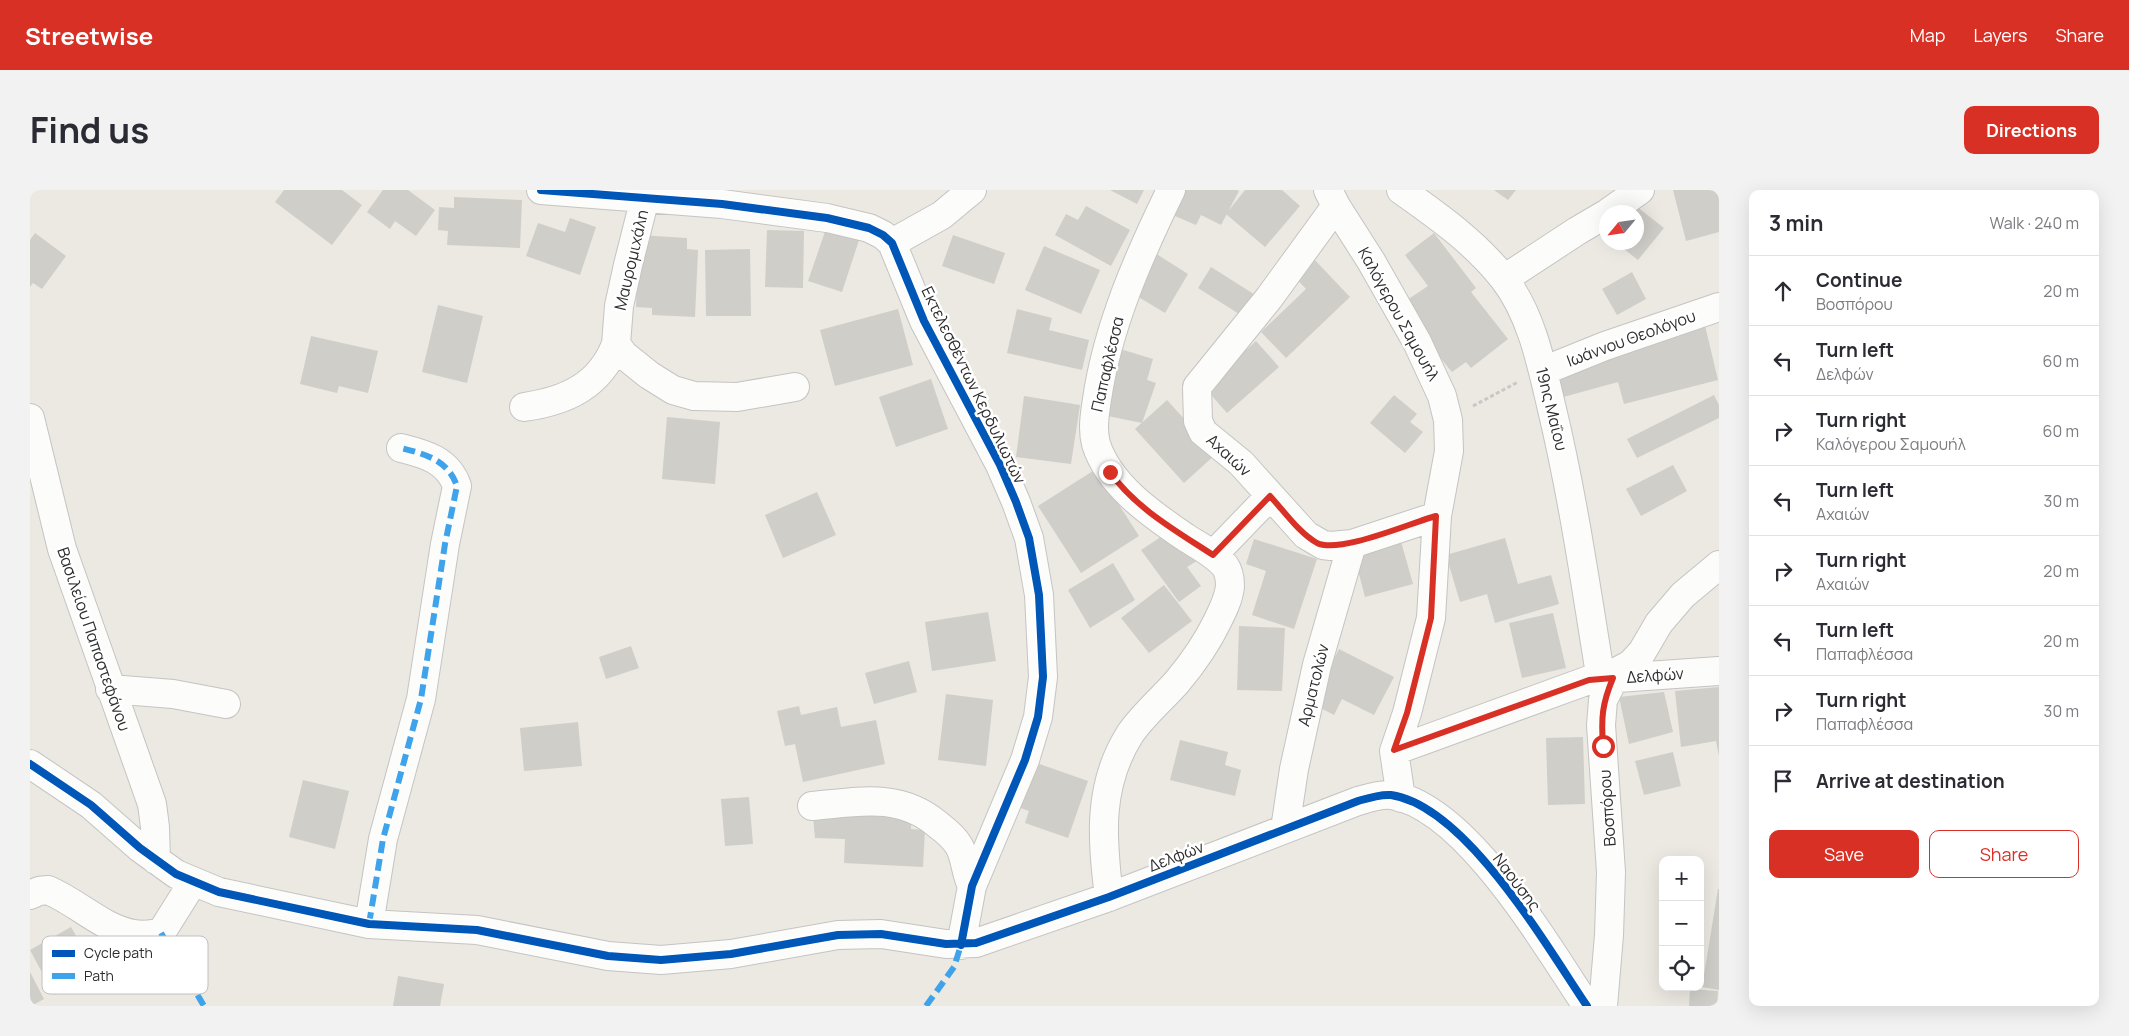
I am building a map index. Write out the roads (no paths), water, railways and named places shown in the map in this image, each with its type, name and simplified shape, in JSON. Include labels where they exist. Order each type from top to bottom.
[{"type":"street","points":[[541,190],[734,198],[854,223],[875,230],[892,243],[942,215],[972,190]]},
{"type":"street","name":"Παπαφλέσσα","points":[[1109,897],[1102,831],[1114,767],[1131,733],[1193,661],[1208,640],[1221,615],[1228,596],[1230,581],[1227,569],[1213,555],[1174,529],[1128,492],[1106,464],[1095,439],[1094,420],[1098,392],[1113,329],[1144,246],[1171,190]]},
{"type":"street","name":"19ης Μαΐου","points":[[1401,190],[1449,225],[1488,260],[1504,279],[1524,313],[1543,371],[1574,509],[1607,679]]},
{"type":"street","points":[[1620,205],[1640,190]]},
{"type":"street","name":"Μαυρομιχάλη","points":[[524,407],[553,401],[580,390],[602,372],[610,360],[616,344],[623,284],[646,195]]},
{"type":"street","name":"Καλόγερου Σαμουήλ","points":[[1332,198],[1371,261],[1417,342],[1442,396],[1448,420],[1449,451],[1436,516],[1431,618],[1407,713],[1394,750],[1401,798]]},
{"type":"street","name":"Αχαιών","points":[[1332,198],[1269,298],[1197,387],[1198,421],[1203,432],[1241,463],[1306,535],[1316,542],[1330,546],[1352,544],[1436,516]]},
{"type":"street","points":[[1504,279],[1577,230],[1599,218]]},
{"type":"street","name":"Εκτελεσθέντων Κερδυλιωτών","points":[[892,243],[924,321],[1000,465],[1016,502],[1028,538],[1039,595],[1043,677],[1038,717],[1021,769],[972,886],[961,945]]},
{"type":"street","name":"Ιωάννου Θεολόγου","points":[[1543,371],[1605,346],[1719,307]]},
{"type":"street","points":[[616,344],[624,356],[649,375],[673,390],[694,396],[737,397],[794,387]]},
{"type":"street","name":"Βασιλείου Παπαστεφάνου","points":[[30,418],[62,549],[110,690],[152,804],[156,860]]},
{"type":"street","points":[[369,924],[383,839],[421,699],[445,544],[457,486],[448,468],[438,461],[425,454],[401,448]]},
{"type":"street","points":[[1213,555],[1270,496]]},
{"type":"street","name":"Αρματολών","points":[[1284,829],[1294,769],[1316,665],[1352,544]]},
{"type":"street","name":"Βοσπόρου","points":[[1603,1006],[1609,936],[1611,872],[1601,724],[1607,679],[1631,664],[1642,652],[1659,623],[1683,595],[1719,566]]},
{"type":"street","name":"Δελφών","points":[[1394,750],[1589,680],[1719,671]]},
{"type":"street","points":[[110,690],[173,694],[226,704]]},
{"type":"street","name":"Δελφών","points":[[30,764],[91,805],[140,848],[176,874],[219,892],[369,924],[478,930],[608,956],[642,960],[699,958],[838,935],[881,934],[961,945],[976,943],[1109,897],[1367,798],[1382,795],[1401,798]]},
{"type":"street","name":"Ναούσης","points":[[1401,798],[1434,815],[1452,829],[1481,857],[1511,893],[1587,1006]]},
{"type":"street","points":[[812,806],[880,801],[900,804],[916,810],[934,821],[957,843],[962,852],[966,875],[972,886]]},
{"type":"street","points":[[31,892],[48,890],[120,930],[145,935],[161,933],[193,882]]}]
